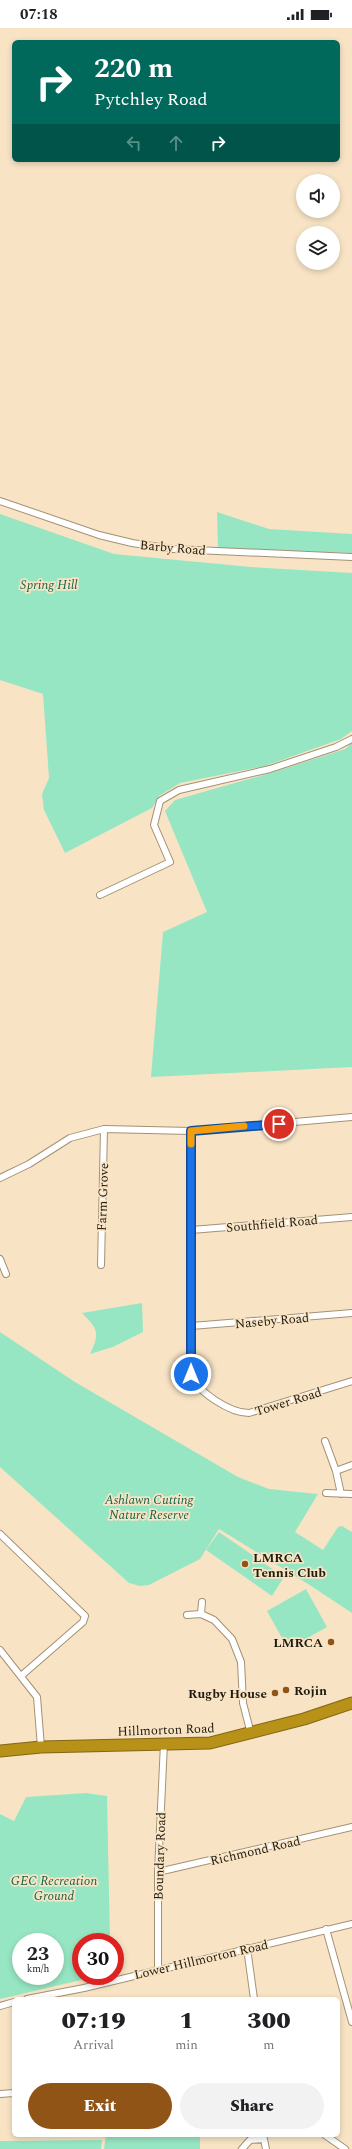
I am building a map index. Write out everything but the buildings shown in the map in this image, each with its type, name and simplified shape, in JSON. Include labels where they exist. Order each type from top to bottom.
[{"type":"highway","name":"Hillmorton Road","points":[[0,1751],[164,1743],[210,1743],[251,1734],[304,1719],[352,1703]]},
{"type":"street","name":"Barby Road","points":[[0,501],[99,535],[132,543],[173,549],[352,557]]},
{"type":"street","points":[[100,895],[170,862],[154,825],[160,801],[179,790],[270,769],[336,747],[352,739]]},
{"type":"street","points":[[0,1178],[29,1164],[70,1138],[104,1129],[191,1131],[352,1117]]},
{"type":"street","name":"Farm Grove","points":[[101,1265],[104,1129]]},
{"type":"street","points":[[191,1131],[191,1326]]},
{"type":"street","name":"Southfield Road","points":[[191,1230],[352,1217]]},
{"type":"street","points":[[0,1259],[6,1274]]},
{"type":"street","name":"Naseby Road","points":[[191,1326],[352,1313]]},
{"type":"street","name":"Tower Road","points":[[191,1326],[191,1374],[199,1388],[241,1413],[258,1411],[352,1381]]},
{"type":"street","points":[[325,1441],[336,1471],[341,1494]]},
{"type":"street","points":[[336,1471],[352,1465]]},
{"type":"street","points":[[326,1493],[352,1494]]},
{"type":"street","points":[[0,1534],[85,1616],[83,1622],[21,1676]]},
{"type":"street","points":[[201,1614],[202,1602]]},
{"type":"street","points":[[187,1615],[201,1614],[214,1620],[226,1632],[238,1652],[241,1662],[243,1703],[251,1734]]},
{"type":"street","points":[[0,1650],[37,1697],[41,1748]]},
{"type":"street","name":"Boundary Road","points":[[158,1969],[158,1872],[164,1743]]},
{"type":"street","name":"Richmond Road","points":[[158,1872],[352,1827]]},
{"type":"street","name":"Lower Hillmorton Road","points":[[37,1997],[84,1988],[158,1969],[352,1924]]},
{"type":"street","points":[[326,1929],[352,2022]]},
{"type":"street","points":[[247,1948],[254,1997]]},
{"type":"street","points":[[0,2006],[12,2003]]},
{"type":"street","points":[[0,2094],[12,2092]]},
{"type":"street","points":[[242,2149],[250,2140],[266,2137],[266,2149]]},
{"type":"street","points":[[328,2137],[345,2149]]},
{"type":"green space","points":[[217,512],[269,529],[352,534],[352,553],[218,549]]},
{"type":"green space","name":"Spring Hill","points":[[0,514],[114,554],[251,567],[352,573],[352,731],[341,739],[265,766],[180,783],[159,796],[152,808],[65,853],[44,810],[42,794],[49,778],[43,694],[0,680]]},
{"type":"green space","points":[[352,743],[352,1067],[151,1077],[163,932],[207,912],[165,811],[175,800],[274,772],[345,749]]},
{"type":"green space","points":[[142,1303],[143,1332],[113,1347],[90,1354],[95,1341],[96,1332],[94,1327],[82,1313]]},
{"type":"green space","name":"Ashlawn Cutting Nature Reserve","points":[[0,1332],[75,1382],[238,1477],[269,1489],[318,1494],[295,1532],[323,1550],[338,1527],[342,1526],[352,1532],[352,1613],[219,1529],[200,1559],[149,1585],[140,1586],[129,1583],[0,1467]]},
{"type":"green space","name":"LMRCA Tennis Club","points":[[219,1532],[284,1577],[272,1596],[206,1550]]},
{"type":"green space","points":[[306,1589],[327,1627],[288,1649],[267,1611]]},
{"type":"green space","name":"GEC Recreation Ground","points":[[86,1793],[107,1796],[110,1933],[72,1933],[72,1982],[64,1984],[64,1933],[12,1933],[12,1985],[60,1985],[0,1999],[0,1814],[14,1821],[26,1797]]},
{"type":"green space","points":[[106,2137],[200,2137],[200,2149],[104,2149]]},
{"type":"green space","points":[[102,2140],[101,2149],[0,2149],[0,2141]]},
{"type":"slow traffic","points":[[191,1144],[191,1131],[244,1126]]},
{"type":"place","name":"LMRCA Tennis Club","points":[[245,1564]]},
{"type":"place","name":"LMRCA","points":[[331,1642]]},
{"type":"place","name":"Rojin","points":[[286,1690]]},
{"type":"place","name":"Rugby House","points":[[275,1693]]},
{"type":"route","points":[[191,1374],[191,1131],[279,1124]]}]
